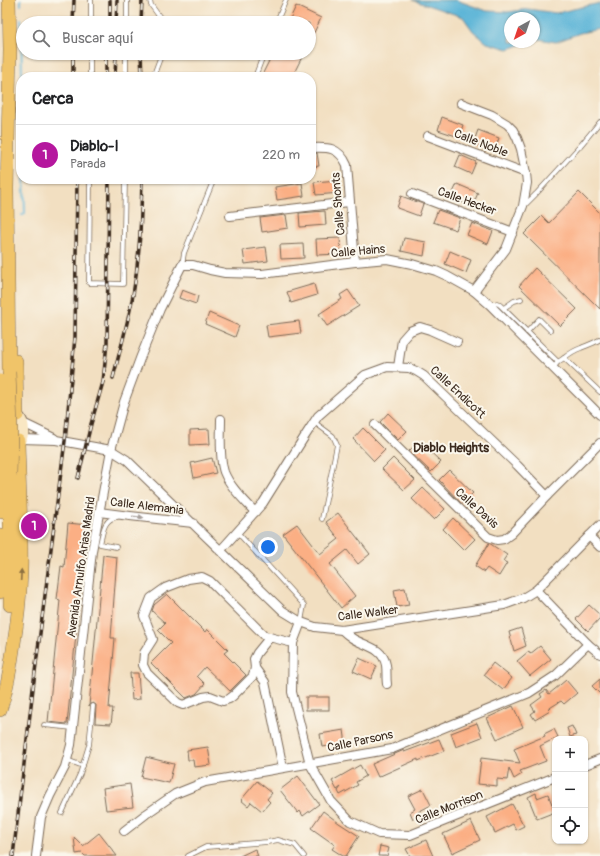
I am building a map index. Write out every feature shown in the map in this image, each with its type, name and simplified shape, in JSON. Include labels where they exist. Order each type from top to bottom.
[{"type":"main road","points":[[0,592],[11,429],[8,375],[7,188],[10,50],[9,3]]},
{"type":"main road","points":[[0,385],[5,385],[14,378],[8,375]]},
{"type":"main road","points":[[8,375],[19,419]]},
{"type":"main road","points":[[0,678],[9,628],[10,600],[7,473],[19,440]]},
{"type":"main road","points":[[0,710],[8,683],[17,628],[21,572],[21,537],[7,473]]},
{"type":"street","points":[[461,104],[492,115],[507,124],[513,130],[521,149],[527,183],[523,206],[506,248],[474,291]]},
{"type":"street","name":"Calle Noble","points":[[428,136],[526,173]]},
{"type":"street","name":"Calle Shonts","points":[[316,148],[328,148],[337,152],[344,158],[347,164],[355,262]]},
{"type":"street","name":"Calle Hecker","points":[[412,194],[513,232]]},
{"type":"street","points":[[230,216],[349,202]]},
{"type":"street","name":"Calle Hains","points":[[182,264],[193,265],[225,273],[262,274],[387,259],[412,264],[442,274],[474,291],[490,305],[556,365],[600,415]]},
{"type":"street","name":"Avenida Arnulfo Arias Madrid","points":[[36,856],[42,817],[50,796],[65,768],[72,746],[92,551],[111,450],[124,402],[141,356],[160,309],[182,264]]},
{"type":"street","points":[[398,367],[402,340],[410,330],[420,327],[457,342]]},
{"type":"street","name":"Calle Endicott","points":[[220,550],[263,503],[318,416],[365,375],[387,367],[409,368],[424,376],[517,465],[547,496]]},
{"type":"street","points":[[0,409],[10,411],[19,419],[23,429],[19,440],[14,446],[0,449]]},
{"type":"street","name":"Calle Walker","points":[[19,419],[56,440]]},
{"type":"street","points":[[221,419],[224,471],[234,488],[255,512]]},
{"type":"street","name":"Calle Davis","points":[[375,425],[488,537],[497,540],[504,539],[511,534],[600,443]]},
{"type":"street","name":"Calle Walker","points":[[19,440],[56,440],[111,450],[127,460],[283,611],[301,622],[315,627],[342,630],[504,605],[523,598],[536,590],[600,525]]},
{"type":"street","name":"Calle Alemania","points":[[99,512],[193,523]]},
{"type":"street","points":[[589,536],[600,547]]},
{"type":"street","points":[[270,637],[254,659],[253,676],[234,696],[223,701],[210,696],[183,704],[178,703],[147,673],[143,665],[144,653],[153,639],[144,616],[151,598],[165,588],[188,579],[202,577],[210,581],[265,636],[270,637],[293,643]]},
{"type":"street","points":[[536,590],[588,644],[600,654]]},
{"type":"street","name":"Calle Morrison","points":[[301,622],[293,643],[292,692],[310,764],[331,801],[350,821],[379,834],[410,835],[552,778]]},
{"type":"street","points":[[342,630],[353,639],[372,647],[382,656],[386,665],[387,684]]},
{"type":"street","name":"Calle Parsons","points":[[124,831],[175,794],[205,782],[392,749],[529,693],[555,676],[588,644]]},
{"type":"street","points":[[254,668],[265,682],[283,768]]},
{"type":"street","points":[[588,764],[600,759]]},
{"type":"lane","points":[[91,0],[91,16]]},
{"type":"lane","points":[[126,16],[127,0]]},
{"type":"lane","points":[[150,0],[150,5],[159,16]]},
{"type":"lane","points":[[279,16],[286,0]]},
{"type":"lane","points":[[90,60],[90,72]]},
{"type":"lane","points":[[126,60],[126,72]]},
{"type":"lane","points":[[155,72],[159,60]]},
{"type":"lane","points":[[257,72],[261,60]]},
{"type":"lane","points":[[523,206],[536,194],[600,122]]},
{"type":"lane","points":[[90,184],[89,283],[124,284],[125,184]]},
{"type":"lane","points":[[182,264],[184,253],[212,184]]},
{"type":"lane","points":[[504,308],[514,301],[522,299]]},
{"type":"lane","points":[[490,305],[496,303],[504,308],[556,365],[572,352],[599,340]]},
{"type":"lane","points":[[527,332],[539,320],[550,330]]},
{"type":"lane","points":[[564,358],[600,392]]},
{"type":"lane","points":[[314,422],[333,436],[337,445],[322,519]]},
{"type":"lane","points":[[116,547],[100,544],[104,527],[108,521],[114,517],[124,516]]},
{"type":"lane","points":[[237,532],[304,605],[301,622]]},
{"type":"lane","points":[[62,813],[83,766],[89,745],[93,706]]},
{"type":"lane","points":[[44,725],[73,728]]},
{"type":"lane","points":[[67,760],[83,766]]},
{"type":"lane","points":[[188,856],[206,847],[278,840],[295,844],[304,856]]},
{"type":"water","points":[[412,0],[456,0],[487,11],[508,12],[504,12],[504,48],[487,43],[473,31],[463,17]]},
{"type":"water","points":[[600,3],[600,29],[580,33],[556,42],[540,39],[540,12],[508,12],[528,9],[556,13]]},
{"type":"building","points":[[296,6],[321,18],[316,28],[316,16],[291,16]]},
{"type":"building","points":[[270,60],[300,60],[294,72],[264,72]]},
{"type":"building","points":[[442,117],[463,125],[459,137],[438,130]]},
{"type":"building","points":[[478,130],[499,138],[494,152],[473,144]]},
{"type":"building","points":[[316,153],[317,153],[319,166],[316,166]]},
{"type":"building","points":[[460,155],[476,162],[471,174],[455,167]]},
{"type":"building","points":[[338,180],[340,193],[316,195],[314,184],[316,184],[316,182]]},
{"type":"building","points":[[302,184],[304,196],[277,200],[275,187]]},
{"type":"building","points":[[457,184],[478,193],[472,207],[451,197]]},
{"type":"building","points":[[579,192],[600,213],[600,309],[524,234],[542,216],[549,223]]},
{"type":"building","points":[[401,196],[423,204],[419,216],[397,208]]},
{"type":"building","points":[[438,210],[460,218],[456,230],[433,222]]},
{"type":"building","points":[[325,211],[326,225],[300,227],[299,213]]},
{"type":"building","points":[[286,215],[288,228],[262,232],[260,218]]},
{"type":"building","points":[[472,223],[493,231],[488,244],[467,235]]},
{"type":"building","points":[[340,238],[341,254],[317,255],[316,239]]},
{"type":"building","points":[[404,238],[426,242],[424,256],[401,251]]},
{"type":"building","points":[[303,244],[304,258],[281,259],[280,245]]},
{"type":"building","points":[[266,247],[268,261],[245,264],[243,250]]},
{"type":"building","points":[[450,251],[471,260],[466,273],[445,264]]},
{"type":"building","points":[[535,268],[577,309],[560,326],[519,286]]},
{"type":"building","points":[[314,284],[317,295],[291,303],[287,292]]},
{"type":"building","points":[[182,290],[198,296],[196,304],[179,298]]},
{"type":"building","points":[[348,290],[359,306],[327,326],[319,314],[342,299],[340,295]]},
{"type":"building","points":[[209,313],[239,326],[235,337],[205,324]]},
{"type":"building","points":[[299,321],[301,333],[268,337],[266,325]]},
{"type":"building","points":[[388,413],[407,431],[398,440],[380,422]]},
{"type":"building","points":[[363,428],[385,450],[374,461],[353,439]]},
{"type":"building","points":[[209,429],[210,444],[190,445],[190,430]]},
{"type":"building","points":[[419,441],[441,462],[431,472],[409,451]]},
{"type":"building","points":[[212,458],[216,473],[194,478],[191,463]]},
{"type":"building","points":[[393,458],[415,480],[404,490],[382,469]]},
{"type":"building","points":[[449,470],[473,493],[462,504],[439,480]]},
{"type":"building","points":[[423,488],[445,509],[434,520],[412,499]]},
{"type":"building","points":[[338,513],[370,554],[358,564],[347,550],[330,564],[355,596],[341,608],[283,534],[297,524],[320,554],[339,539],[326,522]]},
{"type":"building","points":[[453,518],[475,539],[464,550],[443,529]]},
{"type":"building","points":[[68,523],[87,525],[67,724],[48,722],[60,600],[57,599],[61,566],[64,567]]},
{"type":"building","points":[[489,543],[507,555],[503,561],[507,563],[499,576],[487,568],[484,572],[475,566]]},
{"type":"building","points":[[103,555],[117,557],[111,638],[115,638],[109,708],[113,708],[111,724],[95,723],[96,705],[93,703],[89,706]]},
{"type":"building","points":[[405,588],[409,605],[397,607],[394,590]]},
{"type":"building","points":[[167,594],[205,632],[207,629],[228,650],[224,653],[246,675],[230,691],[205,667],[197,676],[205,684],[196,694],[186,698],[151,663],[171,643],[158,630],[165,623],[152,611],[154,605]]},
{"type":"building","points":[[589,605],[600,615],[600,618],[588,631],[576,619]]},
{"type":"building","points":[[521,628],[526,646],[514,651],[509,632]]},
{"type":"building","points":[[540,646],[551,659],[530,676],[517,661],[529,651],[530,654]]},
{"type":"building","points":[[359,658],[377,666],[371,679],[353,671]]},
{"type":"building","points":[[493,663],[512,678],[503,690],[484,675]]},
{"type":"building","points":[[130,673],[138,673],[140,699],[132,700]]},
{"type":"building","points":[[600,679],[600,694],[592,686]]},
{"type":"building","points":[[566,680],[577,693],[564,704],[561,701],[548,709],[550,711],[535,720],[531,714],[535,711],[531,705],[542,697],[540,694],[546,690],[549,694]]},
{"type":"building","points":[[306,697],[329,697],[329,710],[306,710]]},
{"type":"building","points":[[513,706],[523,727],[497,739],[487,718]]},
{"type":"building","points":[[477,723],[482,737],[456,747],[451,733]]},
{"type":"building","points":[[572,726],[576,735],[570,736],[567,728]]},
{"type":"building","points":[[554,729],[558,736],[552,736],[552,740],[540,746],[546,761],[520,771],[522,774],[514,779],[509,768],[507,780],[497,779],[497,786],[478,784],[481,758],[520,763],[514,749],[545,736],[544,734]]},
{"type":"building","points":[[344,730],[346,744],[322,747],[320,734]]},
{"type":"building","points":[[439,739],[444,751],[418,761],[418,759],[378,777],[372,764],[404,750],[404,752]]},
{"type":"building","points":[[208,747],[211,765],[194,767],[193,760],[188,760],[187,750]]},
{"type":"building","points":[[146,757],[174,764],[169,783],[141,777]]},
{"type":"building","points":[[360,765],[366,776],[356,782],[358,785],[340,795],[338,791],[341,787],[337,790],[332,781]]},
{"type":"building","points":[[298,776],[319,804],[303,816],[300,811],[298,813],[280,790]]},
{"type":"building","points":[[257,781],[272,793],[267,799],[270,802],[262,811],[251,802],[248,806],[241,800]]},
{"type":"building","points":[[130,784],[133,807],[106,810],[103,788]]},
{"type":"building","points":[[423,789],[431,805],[418,812],[420,816],[413,819],[410,812],[415,809],[408,796]]},
{"type":"building","points":[[536,793],[537,798],[548,794],[552,804],[552,813],[537,819],[528,797]]},
{"type":"building","points":[[512,804],[524,826],[516,830],[513,824],[495,833],[487,817]]},
{"type":"building","points":[[323,811],[359,836],[346,856],[343,856],[332,849],[335,845],[311,828]]},
{"type":"building","points":[[471,821],[480,840],[452,853],[443,834]]},
{"type":"building","points":[[99,833],[117,856],[85,856],[82,853],[76,854],[74,837],[83,846]]},
{"type":"building","points":[[426,840],[433,856],[410,856],[406,849]]},
{"type":"building","points":[[380,846],[389,848],[387,856],[378,856]]},
{"type":"building","points":[[255,849],[258,856],[240,856]]},
{"type":"waterway","points":[[21,0],[21,5]]},
{"type":"waterway","points":[[22,60],[22,72]]},
{"type":"waterway","points":[[22,215],[25,213],[24,184]]},
{"type":"railway","points":[[73,16],[74,0]]},
{"type":"railway","points":[[110,0],[110,16]]},
{"type":"railway","points":[[116,16],[117,0]]},
{"type":"railway","points":[[141,16],[142,0]]},
{"type":"railway","points":[[73,60],[73,72]]},
{"type":"railway","points":[[106,60],[106,72]]},
{"type":"railway","points":[[115,72],[116,60]]},
{"type":"railway","points":[[141,60],[142,72]]},
{"type":"railway","points":[[13,856],[65,441],[75,337],[77,184]]},
{"type":"railway","points":[[78,478],[103,382],[107,343],[109,184]]},
{"type":"railway","points":[[113,378],[133,295],[140,237],[142,184]]},
{"type":"place","name":"Diablo-I","points":[[34,526]]},
{"type":"district","name":"Diablo Heights","points":[[451,447]]}]
